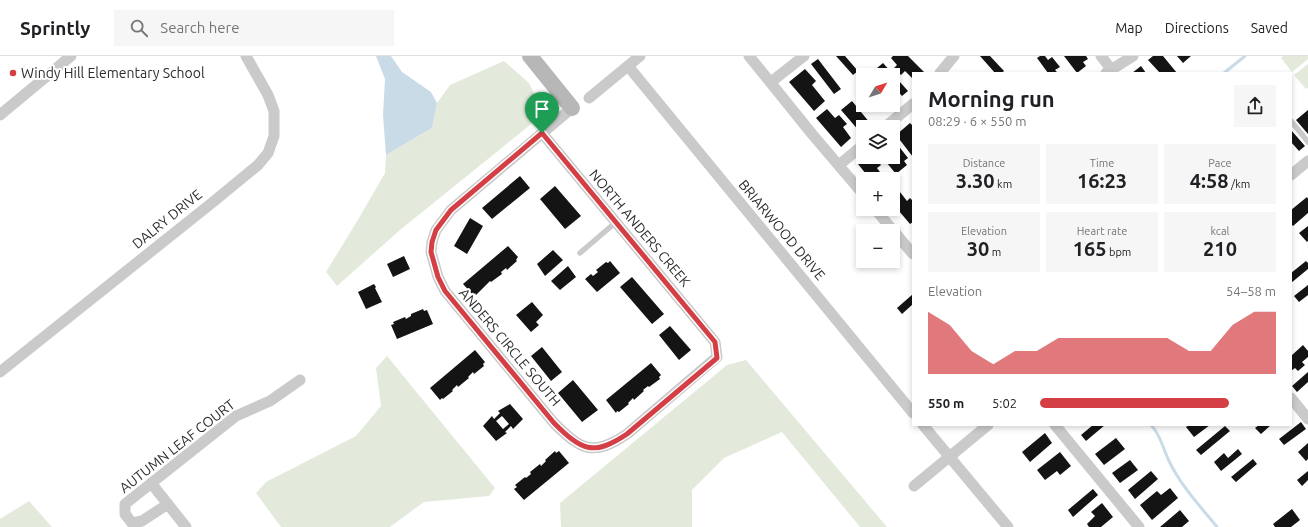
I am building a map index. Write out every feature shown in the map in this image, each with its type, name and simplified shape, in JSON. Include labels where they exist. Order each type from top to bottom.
[{"type":"street","points":[[2,109],[71,56]]},
{"type":"street","name":"DALRY DRIVE","points":[[0,372],[213,202],[258,165],[268,153],[274,136],[274,111],[268,95],[246,56]]},
{"type":"street","points":[[530,56],[572,108],[542,133]]},
{"type":"street","points":[[589,98],[640,56]]},
{"type":"street","points":[[749,56],[856,186]]},
{"type":"street","points":[[771,82],[804,56]]},
{"type":"street","points":[[941,72],[954,56]]},
{"type":"street","points":[[1101,56],[1109,71],[1133,56]]},
{"type":"street","name":"BRIARWOOD DRIVE","points":[[628,66],[912,412]]},
{"type":"street","points":[[894,120],[912,105]]},
{"type":"street","name":"NORTH ANDERS CREEK","points":[[542,133],[715,342],[717,358],[627,434],[605,447],[594,448]]},
{"type":"street","name":"ANDERS CIRCLE SOUTH","points":[[542,133],[451,210],[436,230],[432,242],[431,252],[438,277],[445,291],[554,423],[577,444],[594,448]]},
{"type":"street","points":[[839,165],[856,151]]},
{"type":"street","points":[[1292,174],[1308,161]]},
{"type":"street","points":[[881,216],[911,248]]},
{"type":"street","name":"AUTUMN LEAF COURT","points":[[168,504],[142,521],[132,523],[125,514],[125,504],[236,416],[270,401],[280,392],[300,380]]},
{"type":"street","points":[[1292,399],[1308,419]]},
{"type":"street","points":[[924,426],[1008,527]]},
{"type":"street","points":[[914,486],[987,426]]},
{"type":"street","points":[[1056,426],[1139,527]]},
{"type":"street","points":[[151,483],[186,527]]},
{"type":"lane","points":[[1292,122],[1308,142]]},
{"type":"lane","points":[[580,253],[616,222]]},
{"type":"shaded area","points":[[1283,56],[1308,56],[1308,59],[1292,72],[1281,58]]},
{"type":"shaded area","points":[[504,61],[529,83],[539,104],[530,125],[400,230],[337,286],[326,272],[385,173],[386,155],[432,128],[437,103],[450,85]]},
{"type":"shaded area","points":[[1308,64],[1308,88],[1306,89],[1294,75]]},
{"type":"shaded area","points":[[387,356],[495,488],[489,496],[424,502],[390,527],[281,527],[256,493],[266,482],[356,436],[381,406],[376,368]]},
{"type":"shaded area","points":[[746,360],[887,527],[860,527],[782,432],[724,458],[692,490],[692,527],[561,527],[560,503],[727,365]]},
{"type":"shaded area","points":[[29,501],[52,527],[0,527],[0,519]]},
{"type":"water","points":[[376,56],[391,56],[402,72],[431,92],[437,103],[432,128],[386,155],[383,115],[385,79]]},
{"type":"building","points":[[836,56],[845,56],[856,69],[856,73],[853,75]]},
{"type":"building","points":[[893,56],[908,56],[924,72],[912,72],[912,78],[905,71],[901,75],[900,68],[894,68],[897,65],[891,58]]},
{"type":"building","points":[[980,56],[990,56],[1004,71],[994,72]]},
{"type":"building","points":[[1040,56],[1045,56],[1048,60],[1052,57],[1060,67],[1055,70],[1057,72],[1047,72],[1037,58]]},
{"type":"building","points":[[1064,56],[1086,56],[1088,59],[1083,62],[1086,66],[1076,72]]},
{"type":"building","points":[[1153,56],[1163,56],[1176,72],[1159,72],[1148,60]]},
{"type":"building","points":[[1177,56],[1191,56],[1183,63]]},
{"type":"building","points":[[818,59],[841,89],[834,94],[811,64]]},
{"type":"building","points":[[883,63],[887,68],[877,68]]},
{"type":"building","points":[[1141,66],[1145,72],[1133,72]]},
{"type":"building","points":[[805,69],[816,81],[812,85],[825,101],[814,111],[789,82]]},
{"type":"building","points":[[900,82],[908,91],[902,96],[900,94]]},
{"type":"building","points":[[852,101],[856,106],[856,112],[861,112],[868,120],[856,120],[856,127],[841,110]]},
{"type":"building","points":[[827,109],[835,118],[839,115],[847,124],[843,127],[851,138],[841,147],[816,118]]},
{"type":"building","points":[[1308,110],[1308,134],[1296,120]]},
{"type":"building","points":[[910,123],[912,125],[912,156],[900,140],[900,132]]},
{"type":"building","points":[[1292,131],[1305,146],[1299,151],[1292,143]]},
{"type":"building","points":[[900,148],[908,158],[904,161],[907,165],[898,172],[894,172],[888,164],[900,164]]},
{"type":"building","points":[[858,164],[881,165],[877,168],[880,172],[864,172]]},
{"type":"building","points":[[520,176],[530,188],[492,219],[482,208]]},
{"type":"building","points":[[555,186],[581,216],[565,229],[540,199]]},
{"type":"building","points":[[900,192],[907,201],[910,198],[912,200],[912,223],[910,224],[900,212]]},
{"type":"building","points":[[1307,197],[1308,213],[1293,226],[1292,209]]},
{"type":"building","points":[[470,218],[483,226],[467,254],[454,246]]},
{"type":"building","points":[[1308,226],[1308,241],[1307,242],[1299,233]]},
{"type":"building","points":[[508,246],[518,257],[516,260],[517,261],[507,270],[506,268],[501,272],[502,274],[491,282],[490,281],[476,295],[475,293],[473,295],[463,284]]},
{"type":"building","points":[[553,250],[563,260],[545,276],[537,264]]},
{"type":"building","points":[[404,256],[410,269],[393,277],[387,264]]},
{"type":"building","points":[[610,261],[620,273],[597,292],[585,279],[591,274],[593,276],[598,272],[596,270],[606,262],[608,263]]},
{"type":"building","points":[[1306,261],[1308,263],[1308,269],[1292,282],[1292,272]]},
{"type":"building","points":[[568,266],[576,277],[560,290],[551,281]]},
{"type":"building","points":[[632,277],[664,314],[652,324],[620,287]]},
{"type":"building","points":[[374,284],[382,302],[366,309],[358,292]]},
{"type":"building","points":[[1308,285],[1308,295],[1299,302],[1294,296]]},
{"type":"building","points":[[912,295],[912,305],[902,314],[897,308]]},
{"type":"building","points":[[532,302],[543,315],[536,322],[539,325],[531,332],[516,315]]},
{"type":"building","points":[[423,309],[424,311],[427,310],[433,324],[397,339],[391,325],[394,324],[393,322],[405,317],[406,319],[411,316],[411,314]]},
{"type":"building","points":[[670,326],[691,350],[679,360],[659,335]]},
{"type":"building","points":[[1303,345],[1308,351],[1308,357],[1302,362],[1305,365],[1298,371],[1295,368],[1292,370],[1292,355]]},
{"type":"building","points":[[542,347],[562,372],[551,381],[531,356]]},
{"type":"building","points":[[475,350],[485,362],[483,364],[484,366],[474,374],[473,372],[468,377],[469,378],[458,387],[457,385],[452,390],[453,391],[440,400],[430,388]]},
{"type":"building","points":[[651,363],[661,375],[659,377],[660,379],[649,387],[648,386],[634,400],[633,398],[628,403],[629,404],[616,413],[606,400]]},
{"type":"building","points":[[1308,372],[1308,382],[1297,392],[1292,386]]},
{"type":"building","points":[[573,380],[598,410],[582,422],[558,393]]},
{"type":"building","points":[[510,404],[523,419],[513,429],[511,426],[505,432],[507,433],[496,441],[483,426],[492,416],[494,419],[500,413],[498,411]],"holes":[[[502,416],[509,424],[503,429],[496,421]]]},
{"type":"building","points":[[1301,422],[1306,429],[1284,445],[1279,439]]},
{"type":"building","points":[[1092,426],[1104,426],[1086,441],[1081,435]]},
{"type":"building","points":[[1188,426],[1209,426],[1194,437],[1186,427]]},
{"type":"building","points":[[1225,426],[1230,431],[1201,455],[1196,450]]},
{"type":"building","points":[[1258,426],[1270,426],[1261,434],[1255,428]]},
{"type":"building","points":[[1045,433],[1052,443],[1030,462],[1022,452]]},
{"type":"building","points":[[1116,438],[1125,449],[1104,465],[1095,454]]},
{"type":"building","points":[[1308,443],[1308,459],[1306,461],[1298,452]]},
{"type":"building","points":[[1238,449],[1242,454],[1221,471],[1214,462],[1224,453],[1228,458]]},
{"type":"building","points":[[555,451],[556,453],[559,451],[569,463],[524,500],[514,489],[517,487],[515,485],[531,474],[530,472],[540,464],[541,466]]},
{"type":"building","points":[[1060,452],[1071,466],[1060,475],[1057,471],[1045,480],[1037,470]]},
{"type":"building","points":[[1253,459],[1257,464],[1236,482],[1231,477]]},
{"type":"building","points":[[1130,460],[1138,470],[1120,483],[1112,473]]},
{"type":"building","points":[[1151,471],[1158,479],[1135,499],[1128,490]]},
{"type":"building","points":[[1308,471],[1308,480],[1302,486],[1297,480]]},
{"type":"building","points":[[1170,488],[1178,498],[1152,520],[1140,505],[1157,491],[1161,495]]},
{"type":"building","points":[[1093,489],[1098,495],[1073,517],[1068,510]]},
{"type":"building","points":[[1102,503],[1113,517],[1101,527],[1089,527],[1087,524],[1095,516],[1091,512]]},
{"type":"building","points":[[1292,509],[1300,520],[1291,527],[1275,527],[1273,524]]},
{"type":"building","points":[[1180,510],[1189,521],[1182,527],[1160,527]]},
{"type":"waterway","points":[[1225,72],[1245,56]]},
{"type":"waterway","points":[[1152,426],[1162,442],[1169,461],[1179,479],[1217,527]]},
{"type":"place","name":"Windy Hill Elementary School","points":[[13,73]]},
{"type":"route","points":[[542,133],[715,342],[717,358],[627,434],[605,447],[594,448],[577,444],[554,423],[445,291],[438,277],[431,252],[432,242],[436,230],[451,210],[542,133]]}]
